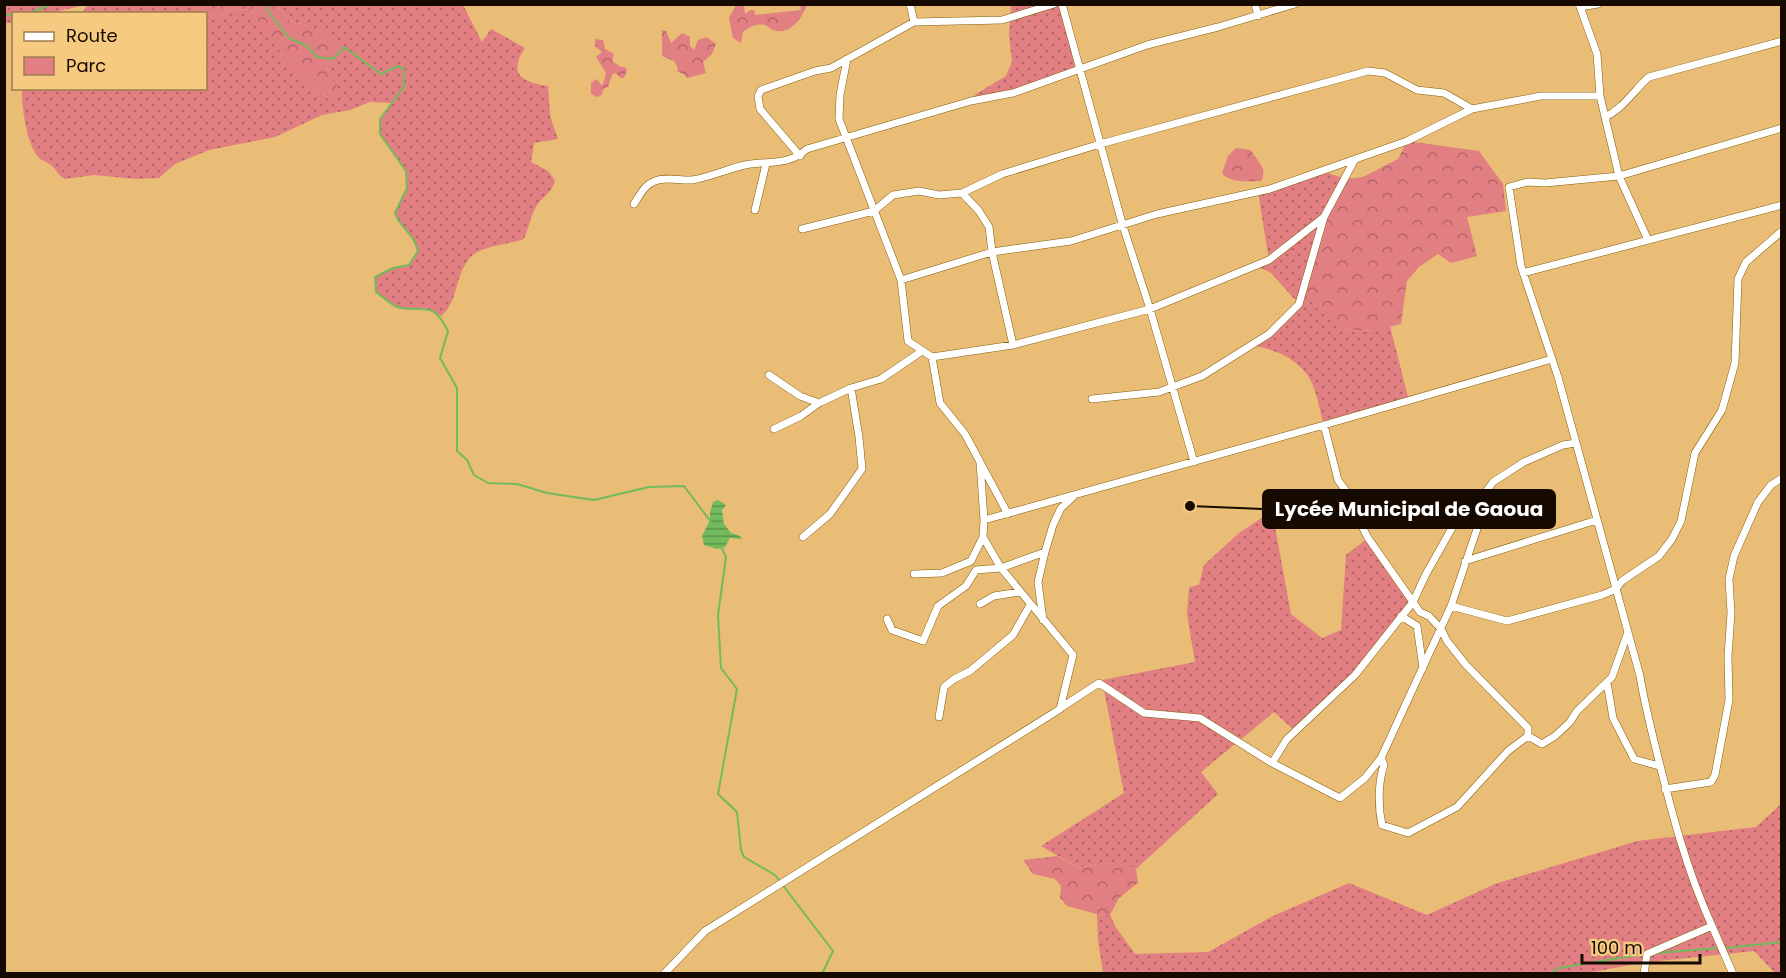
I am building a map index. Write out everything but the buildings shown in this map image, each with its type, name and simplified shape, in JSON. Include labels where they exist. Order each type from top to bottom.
[{"type":"street","points":[[910,4],[914,22]]},
{"type":"street","points":[[800,156],[760,109],[758,96],[761,90],[815,71],[831,68],[914,22],[1002,20],[1054,4]]},
{"type":"street","points":[[1062,4],[1122,223],[1150,309],[1194,462]]},
{"type":"street","points":[[1254,4],[1258,16]]},
{"type":"street","points":[[634,204],[646,186],[656,180],[669,178],[689,180],[751,164],[766,164],[800,156],[807,149],[971,101],[1013,93],[1147,45],[1295,4]]},
{"type":"street","points":[[1598,4],[1580,6],[1597,54],[1600,96],[1619,176],[1647,240]]},
{"type":"street","points":[[1605,117],[1615,112],[1649,77],[1782,41]]},
{"type":"street","points":[[847,59],[840,95],[839,119],[901,280],[908,341],[932,357],[1013,345],[1150,309],[1269,260],[1324,217]]},
{"type":"street","points":[[802,229],[874,211],[893,195],[919,191],[939,195],[962,193],[1002,174],[1100,144],[1368,71],[1385,73],[1417,90],[1444,93],[1472,109]]},
{"type":"street","points":[[901,280],[992,252],[1071,241],[1122,223],[1258,192],[1407,141],[1472,109],[1541,96],[1600,96]]},
{"type":"street","points":[[1733,974],[1688,869],[1665,789],[1628,632],[1576,443],[1552,359],[1523,273],[1509,187],[1527,182],[1545,183],[1619,176],[1782,128]]},
{"type":"street","points":[[1092,399],[1159,392],[1202,376],[1269,334],[1299,304],[1324,217],[1354,161]]},
{"type":"street","points":[[755,210],[766,164]]},
{"type":"street","points":[[962,193],[979,211],[989,227],[992,252],[1013,345]]},
{"type":"street","points":[[1523,273],[1782,205]]},
{"type":"street","points":[[1451,606],[1507,621],[1602,595],[1616,589],[1622,581],[1659,556],[1672,539],[1681,521],[1695,453],[1722,410],[1735,363],[1738,279],[1746,262],[1782,231]]},
{"type":"street","points":[[774,429],[851,387],[881,380],[922,351]]},
{"type":"street","points":[[932,357],[940,403],[965,435],[1008,514]]},
{"type":"street","points":[[984,520],[1552,359]]},
{"type":"street","points":[[769,375],[800,396],[819,403]]},
{"type":"street","points":[[803,537],[830,514],[862,469],[860,437],[851,387]]},
{"type":"street","points":[[1324,425],[1338,480],[1349,495],[1350,503],[1368,538],[1420,612],[1430,616],[1466,665],[1528,728],[1528,736]]},
{"type":"street","points":[[664,974],[705,931],[1060,709],[1064,704],[1099,682],[1144,713],[1200,718],[1272,763],[1340,798],[1365,777],[1381,758],[1451,606],[1478,526],[1483,496],[1493,482],[1508,471],[1563,445],[1576,443]]},
{"type":"street","points":[[914,574],[942,573],[971,561],[983,537],[980,462]]},
{"type":"street","points":[[1665,789],[1711,782],[1715,775],[1730,700],[1728,656],[1731,568],[1758,502],[1772,485],[1782,478]]},
{"type":"street","points":[[1043,620],[1038,582],[1045,552],[1061,508],[1075,495]]},
{"type":"street","points":[[1272,763],[1287,739],[1355,675],[1413,602],[1465,505],[1482,502]]},
{"type":"street","points":[[1465,561],[1597,520]]},
{"type":"street","points":[[983,537],[1001,568],[1073,655],[1060,709]]},
{"type":"street","points":[[887,619],[892,630],[923,641],[938,606],[966,586],[976,570],[1001,568],[1045,552]]},
{"type":"street","points":[[980,604],[994,596],[1020,592]]},
{"type":"street","points":[[939,717],[944,687],[970,671],[1013,635],[1030,605]]},
{"type":"street","points":[[1401,616],[1417,626],[1423,668]]},
{"type":"street","points":[[1528,736],[1542,744],[1570,722],[1577,711],[1612,677],[1628,632]]},
{"type":"street","points":[[1606,682],[1613,718],[1634,759],[1659,766]]},
{"type":"street","points":[[1381,758],[1384,765],[1379,812],[1382,825],[1408,833],[1457,807],[1508,751],[1528,736]]},
{"type":"street","points":[[1644,974],[1647,954],[1712,926]]},
{"type":"green space","points":[[5,4],[85,4],[55,12],[12,12],[12,23],[5,23]]},
{"type":"green space","points":[[88,5],[202,5],[192,12],[82,12]]},
{"type":"green space","points":[[202,5],[277,5],[290,21],[310,26],[331,36],[344,47],[327,67],[331,78],[338,86],[333,98],[330,100],[318,91],[296,70],[276,47],[250,9],[231,10],[207,21],[207,12],[192,12]]},
{"type":"green space","points":[[277,5],[463,5],[482,42],[491,29],[525,48],[517,65],[520,76],[531,82],[548,86],[550,116],[558,139],[534,143],[531,162],[548,171],[555,180],[554,185],[536,207],[524,239],[474,254],[463,268],[451,302],[441,316],[425,308],[398,308],[376,292],[375,277],[393,268],[409,265],[418,251],[414,240],[395,213],[407,188],[406,171],[380,134],[380,119],[391,103],[370,102],[350,110],[322,115],[275,137],[209,150],[175,164],[159,178],[136,179],[94,175],[65,179],[39,158],[31,144],[26,125],[22,90],[207,90],[207,21],[231,10],[250,9],[286,58],[307,81],[330,100],[331,78],[327,67],[344,47],[310,26],[290,21]]},
{"type":"green space","points":[[736,5],[744,5],[745,14],[754,10],[755,15],[801,10],[800,5],[807,5],[799,20],[790,28],[779,31],[772,30],[765,25],[753,26],[743,32],[741,43],[733,38],[729,18]]},
{"type":"green space","points":[[1011,5],[1062,5],[1080,68],[1041,83],[971,101],[976,94],[1006,76],[1012,62],[1009,34]]},
{"type":"green space","points":[[662,30],[666,31],[671,43],[682,33],[690,37],[690,46],[694,50],[698,40],[707,37],[716,44],[712,54],[703,62],[706,73],[687,78],[677,71],[678,68],[674,61],[662,56]]},
{"type":"green space","points":[[595,39],[603,40],[605,49],[614,54],[612,61],[627,70],[624,78],[615,73],[612,75],[608,87],[603,89],[602,95],[597,97],[591,94],[591,83],[597,79],[601,85],[603,84],[606,73],[596,57],[602,52],[595,46]]},
{"type":"green space","points":[[1407,141],[1479,151],[1503,184],[1506,211],[1467,217],[1477,256],[1451,263],[1438,254],[1419,267],[1407,281],[1401,324],[1376,330],[1357,331],[1338,327],[1313,305],[1305,282],[1324,217],[1345,179],[1363,177],[1398,159]]},
{"type":"green space","points":[[1236,148],[1251,150],[1263,168],[1261,181],[1230,179],[1222,173],[1228,156]]},
{"type":"green space","points":[[1323,171],[1345,179],[1328,317],[1349,330],[1365,331],[1390,326],[1409,401],[1324,425],[1313,386],[1302,369],[1283,355],[1252,345],[1299,304],[1270,272],[1254,266],[1269,260],[1258,192]]},
{"type":"green space","points":[[1272,511],[1291,614],[1322,638],[1341,630],[1346,555],[1368,538],[1413,602],[1355,675],[1295,731],[1274,712],[1201,772],[1218,794],[1136,869],[1108,864],[1079,868],[1041,846],[1124,793],[1102,680],[1195,662],[1187,614],[1189,587],[1199,585],[1204,565],[1239,533]]},
{"type":"green space","points":[[1781,804],[1781,973],[1775,973],[1754,951],[1640,963],[1583,974],[1103,973],[1097,914],[1110,915],[1135,954],[1208,952],[1273,916],[1349,883],[1427,915],[1495,884],[1637,841],[1756,827]]},
{"type":"green space","points":[[1057,856],[1079,868],[1108,863],[1129,866],[1136,869],[1138,883],[1119,898],[1110,915],[1067,906],[1060,898],[1061,886],[1055,879],[1033,874],[1023,860]]},
{"type":"shaded area","points":[[718,500],[726,505],[722,510],[724,524],[731,533],[742,539],[730,538],[725,547],[717,549],[704,545],[702,536],[710,520],[713,502]]},
{"type":"waterway","points":[[32,12],[52,4]]},
{"type":"waterway","points":[[266,4],[269,13],[289,38],[307,46],[317,57],[333,59],[344,47],[381,74],[398,66],[404,69],[404,87],[380,119],[380,134],[406,171],[407,188],[395,213],[414,240],[418,251],[409,265],[393,268],[375,277],[376,292],[398,307],[434,312],[448,331],[440,358],[457,388],[457,451],[467,460],[474,475],[488,483],[517,484],[547,493],[594,500],[649,487],[684,486],[711,522]]},
{"type":"waterway","points":[[4,15],[12,14]]},
{"type":"waterway","points":[[721,547],[726,557],[718,615],[721,668],[737,689],[718,794],[737,812],[741,850],[744,857],[775,875],[833,951],[822,974]]},
{"type":"waterway","points":[[1725,948],[1782,942]]},
{"type":"waterway","points":[[1656,953],[1719,948]]},
{"type":"waterway","points":[[1550,974],[1559,968],[1644,954]]},
{"type":"place","name":"Lycée Municipal de Gaoua","points":[[1190,506]]}]
